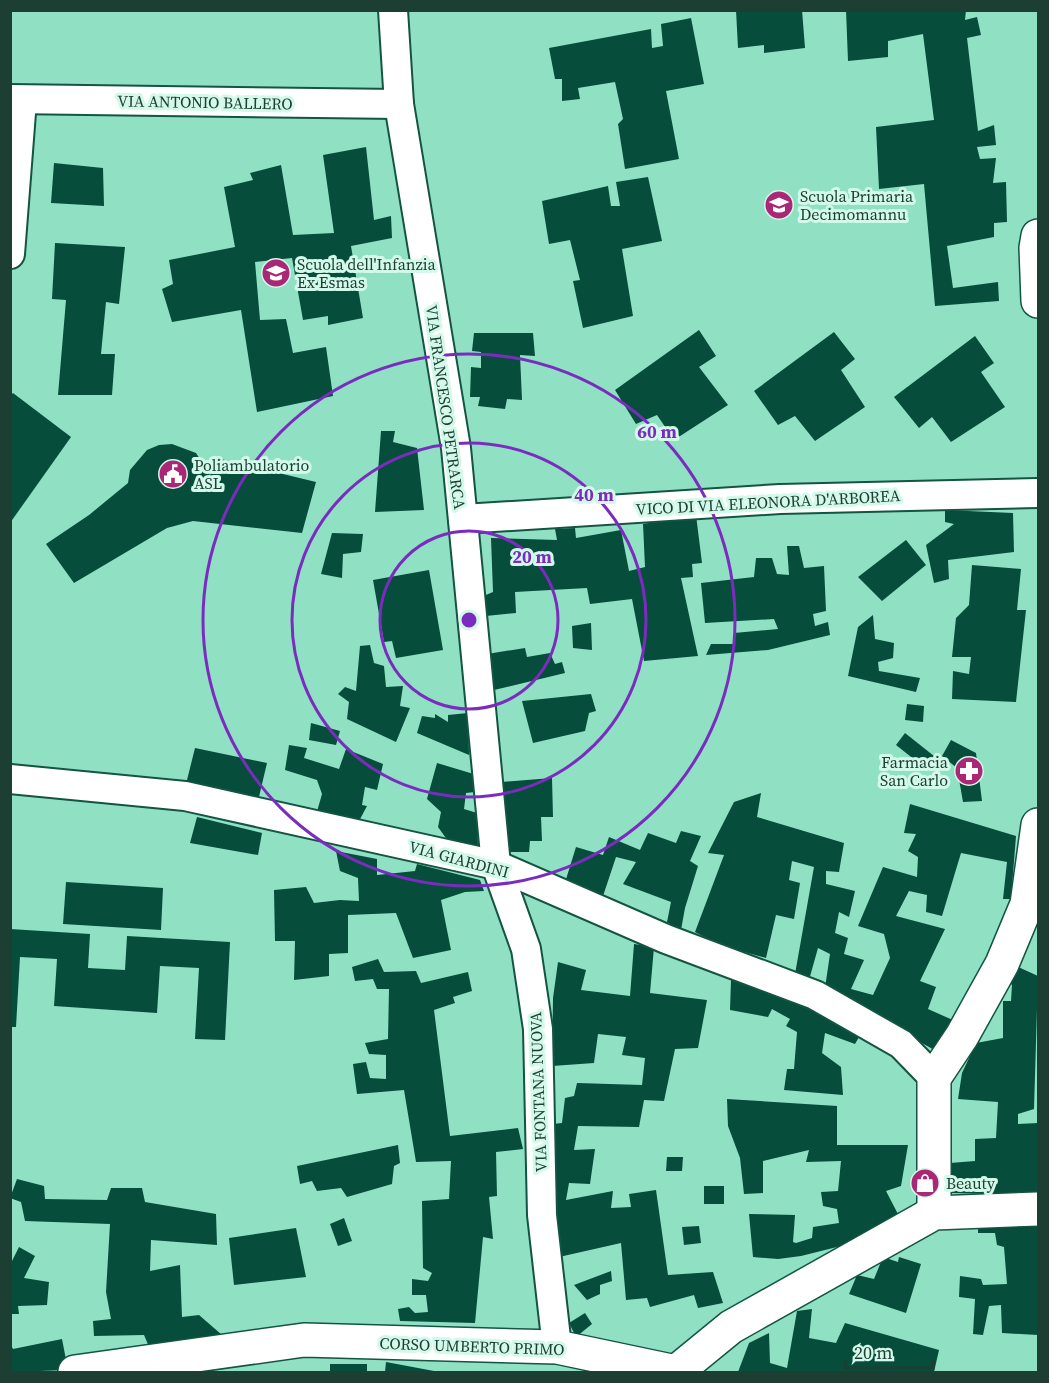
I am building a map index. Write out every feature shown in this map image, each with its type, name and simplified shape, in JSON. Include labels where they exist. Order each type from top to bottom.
[{"type":"street","name":"VIA FRANCESCO PETRARCA","points":[[393,10],[399,104],[456,448],[463,519]]},
{"type":"street","name":"VIA ANTONIO BALLERO","points":[[16,99],[399,104]]},
{"type":"street","points":[[10,254],[16,99]]},
{"type":"street","points":[[1038,236],[1036,248],[1038,301]]},
{"type":"street","name":"VICO DI VIA ELEONORA D'ARBOREA","points":[[463,519],[780,499],[1038,492]]},
{"type":"street","name":"VIA FONTANA NUOVA","points":[[463,519],[495,865],[526,949],[537,1029],[542,1215],[557,1347]]},
{"type":"street","name":"VIA GIARDINI","points":[[10,779],[185,796],[495,865],[666,939],[815,995],[901,1044],[934,1078]]},
{"type":"street","points":[[934,1214],[934,1078],[962,1036],[1002,964],[1028,904],[1038,825]]},
{"type":"street","name":"CORSO UMBERTO PRIMO","points":[[75,1372],[304,1340],[557,1347],[676,1372],[731,1327],[934,1214],[1038,1209]]},
{"type":"building","points":[[736,10],[802,10],[805,48],[764,53],[764,45],[738,48]]},
{"type":"building","points":[[846,10],[966,10],[965,20],[977,17],[981,35],[967,38],[978,131],[994,125],[996,145],[977,147],[980,159],[996,158],[993,183],[1006,182],[1007,222],[994,223],[994,237],[947,246],[953,288],[998,282],[999,301],[935,306],[924,184],[879,189],[876,127],[934,120],[923,34],[888,41],[888,57],[848,61]]},
{"type":"building","points":[[691,18],[704,84],[666,91],[679,159],[625,169],[618,124],[623,119],[615,82],[578,88],[580,99],[562,101],[562,79],[555,79],[549,48],[651,29],[652,48],[663,46],[661,24]]},
{"type":"building","points":[[366,147],[374,220],[391,216],[392,238],[351,246],[363,318],[328,325],[328,316],[303,320],[292,258],[255,262],[260,320],[286,319],[293,353],[326,347],[333,396],[257,412],[241,310],[172,322],[162,289],[173,284],[169,260],[235,247],[224,187],[253,180],[250,173],[281,165],[293,235],[334,233],[323,155]]},
{"type":"building","points":[[54,163],[103,168],[104,206],[51,203]]},
{"type":"building","points":[[648,177],[662,241],[622,249],[633,316],[583,328],[573,281],[580,280],[570,240],[549,244],[542,201],[608,186],[611,206],[620,206],[616,182]]},
{"type":"building","points":[[55,243],[125,247],[119,304],[106,302],[101,354],[115,354],[112,395],[58,395],[66,300],[52,299]]},
{"type":"building","points":[[699,330],[716,356],[699,367],[728,405],[674,440],[657,415],[636,424],[615,390]]},
{"type":"building","points":[[834,332],[855,359],[841,370],[865,407],[815,441],[795,416],[778,425],[754,391]]},
{"type":"building","points":[[474,333],[533,333],[535,356],[520,355],[522,400],[507,399],[505,409],[478,406],[480,397],[470,397],[471,367],[481,368],[481,352],[472,351]]},
{"type":"building","points":[[975,336],[994,363],[981,372],[1005,407],[951,442],[932,417],[919,428],[894,397]]},
{"type":"building","points":[[13,393],[71,437],[10,523],[10,396]]},
{"type":"building","points":[[381,431],[395,431],[393,442],[417,448],[424,510],[375,512]]},
{"type":"building","points":[[172,444],[196,453],[210,475],[221,459],[316,482],[302,533],[193,521],[167,528],[74,583],[46,544],[89,515],[128,483],[130,470],[147,450],[159,445]]},
{"type":"building","points":[[945,510],[1013,513],[1014,552],[948,560],[949,579],[934,583],[926,545],[954,524],[945,522]]},
{"type":"building","points":[[696,515],[702,563],[692,564],[693,577],[681,578],[698,656],[644,661],[632,599],[590,604],[587,588],[515,592],[516,613],[486,616],[481,597],[493,592],[491,538],[557,540],[555,529],[575,528],[576,538],[621,530],[629,571],[645,567],[643,524]]},
{"type":"building","points":[[332,533],[363,534],[361,552],[343,554],[342,578],[321,574]]},
{"type":"building","points":[[906,540],[926,565],[882,601],[858,577]]},
{"type":"building","points":[[787,546],[799,546],[804,568],[824,566],[826,611],[813,614],[815,626],[828,622],[830,635],[768,650],[706,655],[711,644],[733,644],[734,633],[778,629],[774,619],[705,623],[701,583],[754,577],[756,558],[772,558],[777,574],[789,575]]},
{"type":"building","points":[[972,565],[1021,569],[1017,610],[1026,610],[1016,702],[952,699],[953,671],[969,674],[971,657],[952,657],[956,618],[969,605]]},
{"type":"building","points":[[429,570],[443,650],[396,658],[392,641],[384,642],[373,580]]},
{"type":"building","points":[[873,615],[875,639],[894,643],[893,658],[878,662],[879,671],[920,678],[916,692],[848,676],[858,627]]},
{"type":"building","points":[[591,623],[592,650],[573,648],[572,626]]},
{"type":"building","points":[[370,645],[374,663],[384,666],[386,687],[403,686],[400,706],[410,708],[396,742],[347,719],[349,702],[338,694],[345,687],[356,691],[360,646]]},
{"type":"building","points":[[525,648],[527,657],[550,653],[555,664],[562,662],[565,673],[494,690],[487,654]]},
{"type":"building","points":[[591,694],[596,711],[589,713],[585,731],[533,743],[522,701]]},
{"type":"building","points":[[907,704],[924,706],[923,722],[905,720]]},
{"type":"building","points":[[468,713],[469,755],[417,733],[422,716],[435,718],[435,714],[448,722],[448,715]]},
{"type":"building","points":[[311,723],[340,731],[336,745],[309,740]]},
{"type":"building","points":[[905,733],[934,756],[925,768],[896,745]]},
{"type":"building","points":[[951,740],[976,753],[982,801],[963,802],[957,768],[942,756]]},
{"type":"building","points":[[289,745],[307,748],[304,758],[339,769],[346,749],[383,764],[377,790],[365,787],[362,805],[367,806],[358,823],[316,815],[322,794],[317,780],[285,770]]},
{"type":"building","points":[[195,748],[267,763],[258,801],[186,784]]},
{"type":"building","points":[[437,763],[477,775],[475,792],[466,793],[464,809],[477,813],[478,847],[448,841],[438,827],[441,812],[427,799]]},
{"type":"building","points":[[552,778],[553,817],[541,817],[542,841],[530,841],[529,852],[509,852],[502,782]]},
{"type":"building","points":[[761,793],[757,817],[844,843],[839,872],[826,871],[826,884],[855,891],[849,917],[839,912],[835,933],[848,938],[844,954],[864,960],[851,989],[873,995],[890,958],[884,934],[858,926],[883,867],[917,877],[918,857],[908,851],[916,834],[904,833],[910,804],[1016,836],[1011,899],[1003,899],[1007,862],[961,853],[942,916],[926,912],[927,895],[909,891],[896,916],[945,929],[920,981],[936,987],[928,1009],[955,1021],[936,1051],[825,988],[830,954],[818,948],[809,980],[795,974],[814,867],[792,861],[789,880],[800,883],[794,919],[776,915],[766,958],[720,945],[695,932],[724,855],[708,853],[734,802]]},
{"type":"building","points":[[197,817],[262,833],[258,855],[190,843]]},
{"type":"building","points":[[681,831],[701,836],[690,861],[698,866],[681,930],[667,922],[671,902],[623,884],[636,862],[616,857],[601,902],[563,889],[576,847],[603,855],[609,837],[640,850],[648,833],[676,843]]},
{"type":"building","points":[[336,851],[377,859],[377,875],[415,871],[417,864],[480,880],[484,891],[465,892],[441,900],[451,950],[413,958],[396,913],[348,915],[348,953],[329,954],[329,976],[294,980],[295,941],[275,941],[274,890],[306,887],[314,903],[340,900],[359,901],[358,878],[340,871]]},
{"type":"building","points":[[66,882],[163,888],[161,930],[63,924]]},
{"type":"building","points":[[10,929],[90,934],[88,968],[125,970],[127,936],[230,942],[225,1040],[195,1039],[199,968],[160,966],[157,1013],[54,1006],[57,959],[20,957],[16,1027],[10,1027]]},
{"type":"building","points":[[634,944],[654,947],[650,993],[707,1000],[698,1048],[675,1049],[664,1101],[644,1100],[639,1127],[578,1126],[574,1150],[595,1149],[590,1184],[569,1183],[566,1200],[613,1191],[611,1208],[631,1207],[629,1194],[656,1190],[668,1275],[713,1272],[723,1303],[698,1308],[694,1295],[650,1307],[647,1298],[626,1300],[621,1243],[559,1257],[551,1215],[553,1124],[562,1123],[565,1098],[574,1096],[577,1083],[642,1085],[645,1058],[622,1055],[626,1037],[598,1034],[594,1063],[552,1066],[553,998],[558,962],[586,970],[581,990],[630,996]]},
{"type":"building","points":[[378,959],[384,972],[416,971],[421,983],[468,972],[472,991],[453,997],[455,1003],[434,1010],[450,1136],[518,1128],[523,1149],[496,1152],[497,1196],[489,1197],[493,1239],[483,1237],[475,1323],[400,1321],[398,1309],[409,1307],[415,1313],[428,1312],[426,1295],[412,1295],[412,1279],[428,1281],[432,1273],[423,1268],[422,1201],[449,1199],[451,1161],[416,1162],[404,1090],[357,1094],[353,1064],[366,1062],[370,1078],[386,1079],[386,1055],[369,1054],[365,1043],[388,1039],[389,989],[377,989],[373,979],[355,981],[352,967]]},
{"type":"building","points":[[1016,966],[1038,976],[1034,1109],[1018,1114],[1018,1124],[1038,1123],[1038,1195],[948,1193],[950,1163],[975,1161],[975,1139],[996,1138],[998,1102],[958,1099],[962,1073],[976,1043],[1003,1038],[1003,1001],[1011,1001],[1012,985],[1008,981]]},
{"type":"building","points":[[731,980],[788,994],[859,1037],[855,1044],[825,1033],[822,1053],[841,1067],[843,1095],[784,1090],[787,1069],[794,1069],[797,1032],[786,1026],[790,1019],[772,1009],[768,1017],[730,1010]]},
{"type":"building","points":[[727,1099],[837,1106],[837,1145],[908,1145],[901,1186],[886,1191],[899,1216],[845,1245],[778,1259],[753,1257],[749,1214],[795,1215],[793,1242],[796,1243],[812,1238],[813,1227],[839,1223],[837,1209],[823,1206],[821,1192],[838,1191],[841,1161],[806,1162],[809,1150],[763,1161],[763,1193],[744,1194],[740,1158],[728,1126]]},
{"type":"building","points":[[398,1145],[400,1163],[394,1166],[392,1184],[347,1197],[341,1188],[317,1191],[312,1181],[300,1184],[297,1166]]},
{"type":"building","points":[[667,1157],[683,1157],[682,1171],[666,1171]]},
{"type":"building","points":[[17,1179],[44,1186],[45,1199],[107,1200],[111,1188],[142,1188],[145,1202],[216,1214],[217,1245],[151,1240],[150,1271],[180,1265],[182,1317],[199,1315],[229,1341],[153,1356],[144,1335],[94,1336],[93,1321],[111,1319],[106,1292],[110,1224],[25,1221],[21,1202],[10,1198]]},
{"type":"building","points":[[704,1186],[724,1186],[724,1204],[704,1204]]},
{"type":"building","points":[[344,1218],[352,1241],[338,1246],[330,1224]]},
{"type":"building","points":[[1038,1220],[1038,1335],[1002,1333],[1001,1305],[989,1306],[983,1335],[973,1334],[975,1299],[959,1297],[960,1276],[981,1279],[983,1285],[1007,1284],[1004,1247],[997,1245],[995,1233],[978,1233],[978,1221]]},
{"type":"building","points":[[699,1226],[701,1243],[684,1245],[682,1227]]},
{"type":"building","points":[[296,1228],[306,1277],[234,1285],[229,1238]]},
{"type":"building","points":[[19,1247],[35,1256],[24,1278],[49,1282],[47,1305],[18,1306],[19,1314],[10,1314],[10,1265]]},
{"type":"building","points":[[883,1257],[898,1262],[899,1257],[921,1264],[906,1313],[849,1294],[857,1275],[874,1279]]},
{"type":"building","points":[[611,1271],[612,1281],[600,1285],[600,1294],[587,1300],[574,1285]]},
{"type":"building","points":[[812,1309],[809,1338],[836,1343],[845,1323],[939,1350],[934,1372],[738,1372],[749,1343],[769,1333],[770,1363],[787,1368],[797,1311]]},
{"type":"building","points":[[585,1313],[592,1324],[576,1337],[569,1323]]},
{"type":"building","points":[[62,1339],[68,1370],[10,1372],[10,1343],[13,1349]]},
{"type":"building","points":[[386,1362],[434,1371],[434,1372],[385,1372]]},
{"type":"building","points":[[330,1364],[367,1364],[367,1372],[330,1372]]},
{"type":"place","name":"Scuola Primaria Decimomannu","points":[[779,205]]},
{"type":"place","name":"Scuola dell'Infanzia Ex Esmas","points":[[276,273]]},
{"type":"place","name":"Poliambulatorio ASL","points":[[173,474]]},
{"type":"place","name":"Farmacia San Carlo","points":[[969,771]]},
{"type":"place","name":"Beauty","points":[[925,1183]]}]
